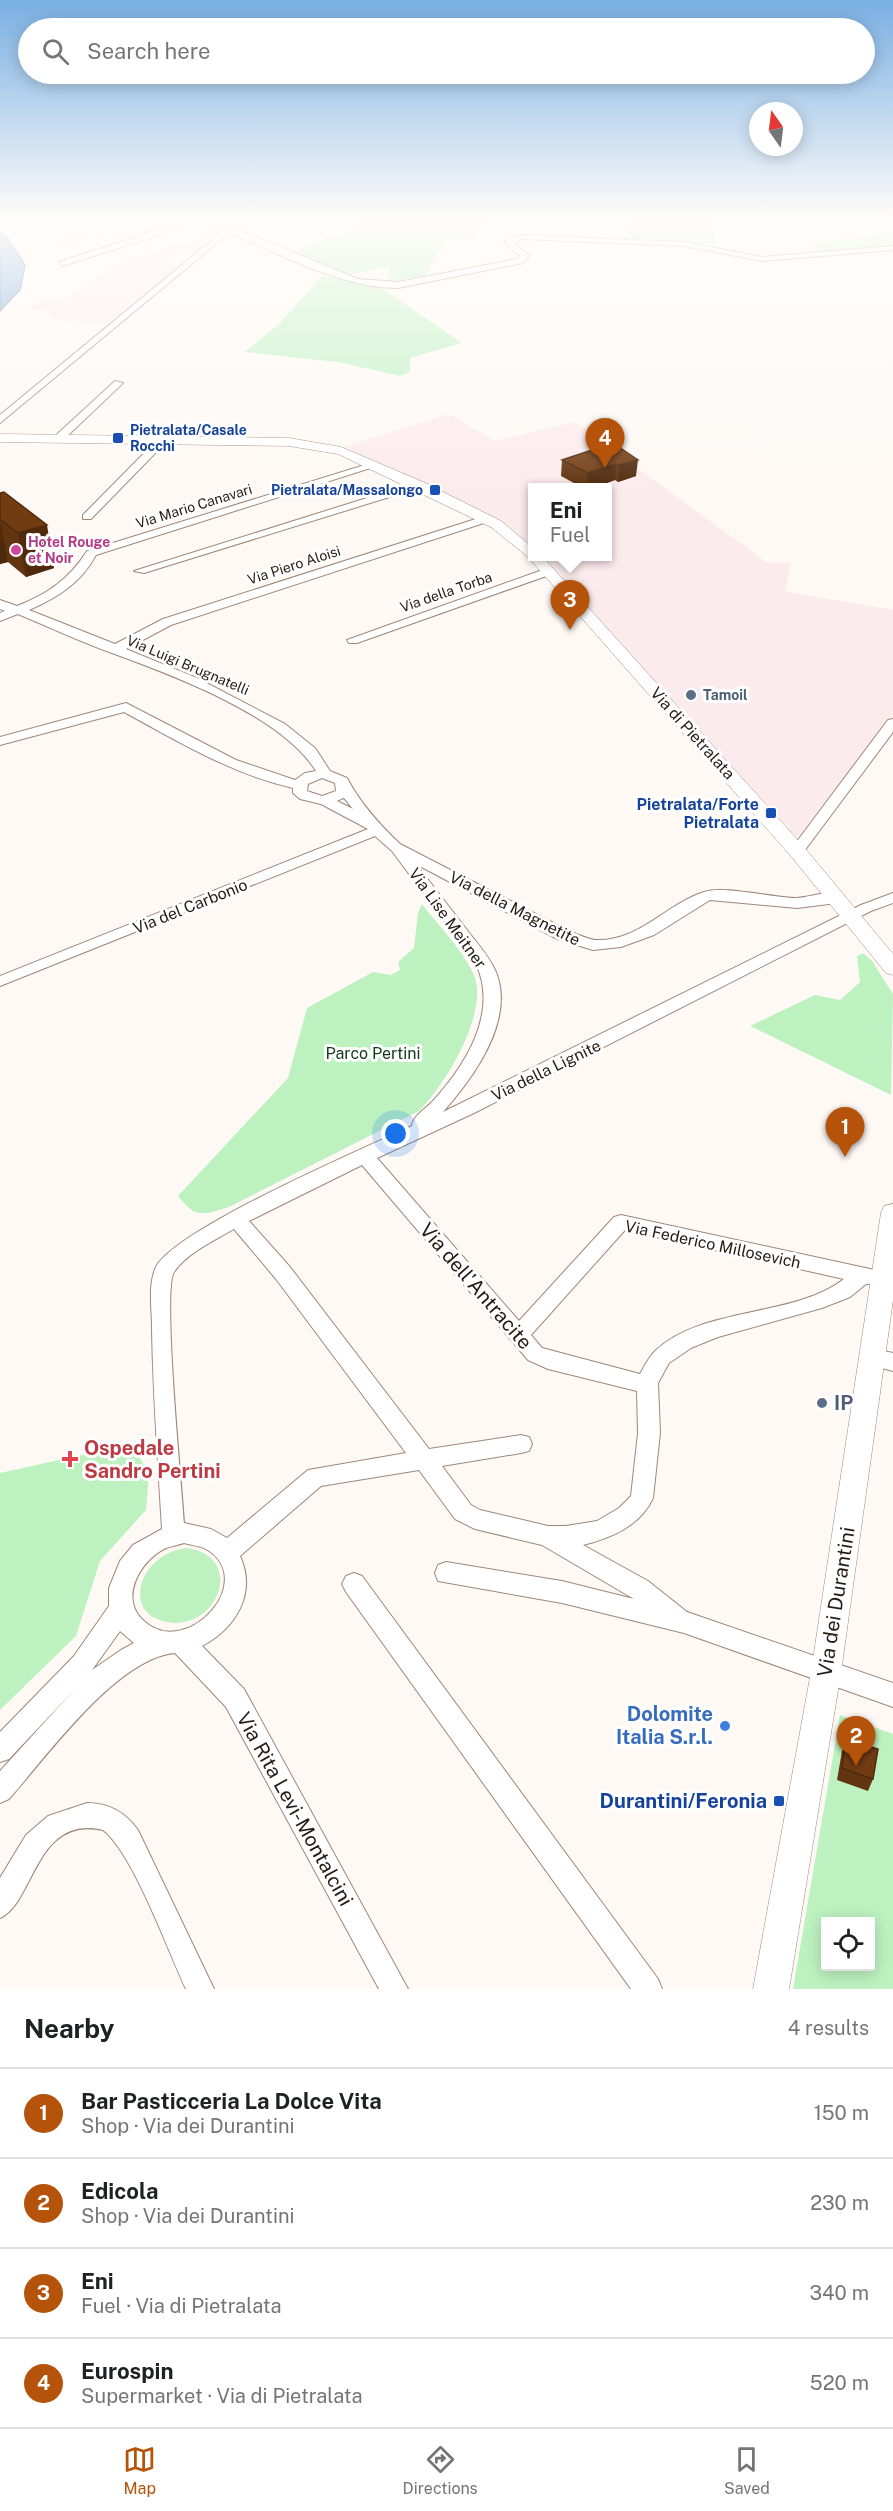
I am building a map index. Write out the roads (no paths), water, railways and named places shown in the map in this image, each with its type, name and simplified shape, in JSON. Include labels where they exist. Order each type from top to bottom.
[{"type":"street","points":[[0,420],[135,308]]},
{"type":"street","points":[[58,439],[118,382]]},
{"type":"street","name":"Via di Pietralata","points":[[0,438],[306,444],[341,451],[418,485],[486,519],[515,538],[528,551]]},
{"type":"street","points":[[87,516],[163,440]]},
{"type":"street","name":"Via Mario Canavari","points":[[19,610],[72,581],[84,570],[92,554],[375,465]]},
{"type":"street","points":[[140,571],[418,485]]},
{"type":"street","name":"Via Piero Aloisi","points":[[114,650],[167,622],[486,519]]},
{"type":"street","name":"Via di Pietralata","points":[[538,561],[797,851],[893,968]]},
{"type":"street","name":"Via della Torba","points":[[353,640],[548,572]]},
{"type":"street","name":"Via Luigi Brugnatelli","points":[[0,604],[114,650],[263,715],[303,744],[318,760],[325,774],[339,778],[344,788]]},
{"type":"street","points":[[0,617],[19,610]]},
{"type":"street","points":[[0,741],[126,707],[217,756],[266,778],[299,785],[310,776],[325,774]]},
{"type":"street","points":[[797,851],[891,730]]},
{"type":"street","name":"Via della Magnetite","points":[[299,785],[300,793],[304,796],[324,800],[376,828]]},
{"type":"street","points":[[324,800],[335,797],[344,788]]},
{"type":"street","name":"Via della Magnetite","points":[[344,788],[394,847],[563,935],[593,945],[621,942],[648,931],[696,900],[709,895],[797,903],[837,898]]},
{"type":"street","name":"Via del Carbonio","points":[[2,981],[376,828]]},
{"type":"street","name":"Via Lise Meitner","points":[[394,847],[486,966],[491,981],[493,1006],[487,1026],[451,1090],[438,1108],[404,1136]]},
{"type":"street","name":"Via della Lignite","points":[[174,1534],[162,1355],[164,1269],[174,1256],[189,1245],[404,1136],[468,1108],[853,917],[866,908],[893,898]]},
{"type":"street","points":[[451,1090],[454,1104],[468,1108]]},
{"type":"street","name":"Via dell'Antracite","points":[[365,1156],[535,1354],[548,1360],[648,1384]]},
{"type":"street","name":"Via dei Durantini","points":[[771,1989],[883,1360],[872,1278],[893,1213]]},
{"type":"street","points":[[237,1220],[283,1273],[468,1517],[544,1536],[573,1538],[593,1534],[606,1529],[639,1506],[649,1443],[648,1384],[652,1370],[661,1359],[687,1340],[843,1292],[872,1278]]},
{"type":"street","name":"Via Federico Millosevich","points":[[519,1335],[621,1222],[872,1278]]},
{"type":"street","points":[[228,1552],[316,1477],[521,1444]]},
{"type":"street","points":[[0,1790],[100,1679],[129,1658],[172,1641],[210,1630],[231,1606],[237,1577],[228,1552],[204,1536],[174,1534],[148,1545],[129,1565],[120,1591],[122,1608],[130,1623],[139,1632],[172,1641]]},
{"type":"street","points":[[544,1536],[640,1589],[684,1622]]},
{"type":"street","points":[[446,1573],[562,1592],[684,1622],[893,1695]]},
{"type":"street","points":[[354,1584],[648,1989]]},
{"type":"street","points":[[0,1750],[82,1664],[122,1608]]},
{"type":"street","name":"Via Rita Levi-Montalcini","points":[[172,1641],[235,1698],[394,1989]]},
{"type":"street","points":[[0,1905],[35,1844],[59,1823],[87,1816],[106,1818],[129,1838],[139,1856],[200,1989]]},
{"type":"place","name":"Pietralata/Casale Rocchi","points":[[118,438]]},
{"type":"place","name":"Eurospin","points":[[605,468]]},
{"type":"place","name":"Pietralata/Massalongo","points":[[435,490]]},
{"type":"place","name":"Hotel Rouge et Noir","points":[[16,550]]},
{"type":"place","name":"Eni","points":[[570,630]]},
{"type":"place","name":"Tamoil","points":[[691,695]]},
{"type":"place","name":"Pietralata/Forte Pietralata","points":[[771,813]]},
{"type":"place","name":"Bar Pasticceria La Dolce Vita","points":[[845,1157]]},
{"type":"place","name":"IP","points":[[822,1403]]},
{"type":"place","name":"Ospedale Sandro Pertini","points":[[70,1459]]},
{"type":"place","name":"Dolomite Italia S.r.l.","points":[[725,1726]]},
{"type":"place","name":"Edicola","points":[[856,1766]]},
{"type":"place","name":"Durantini/Feronia","points":[[779,1801]]},
{"type":"park label","name":"Parco Pertini","points":[[373,1053]]}]
